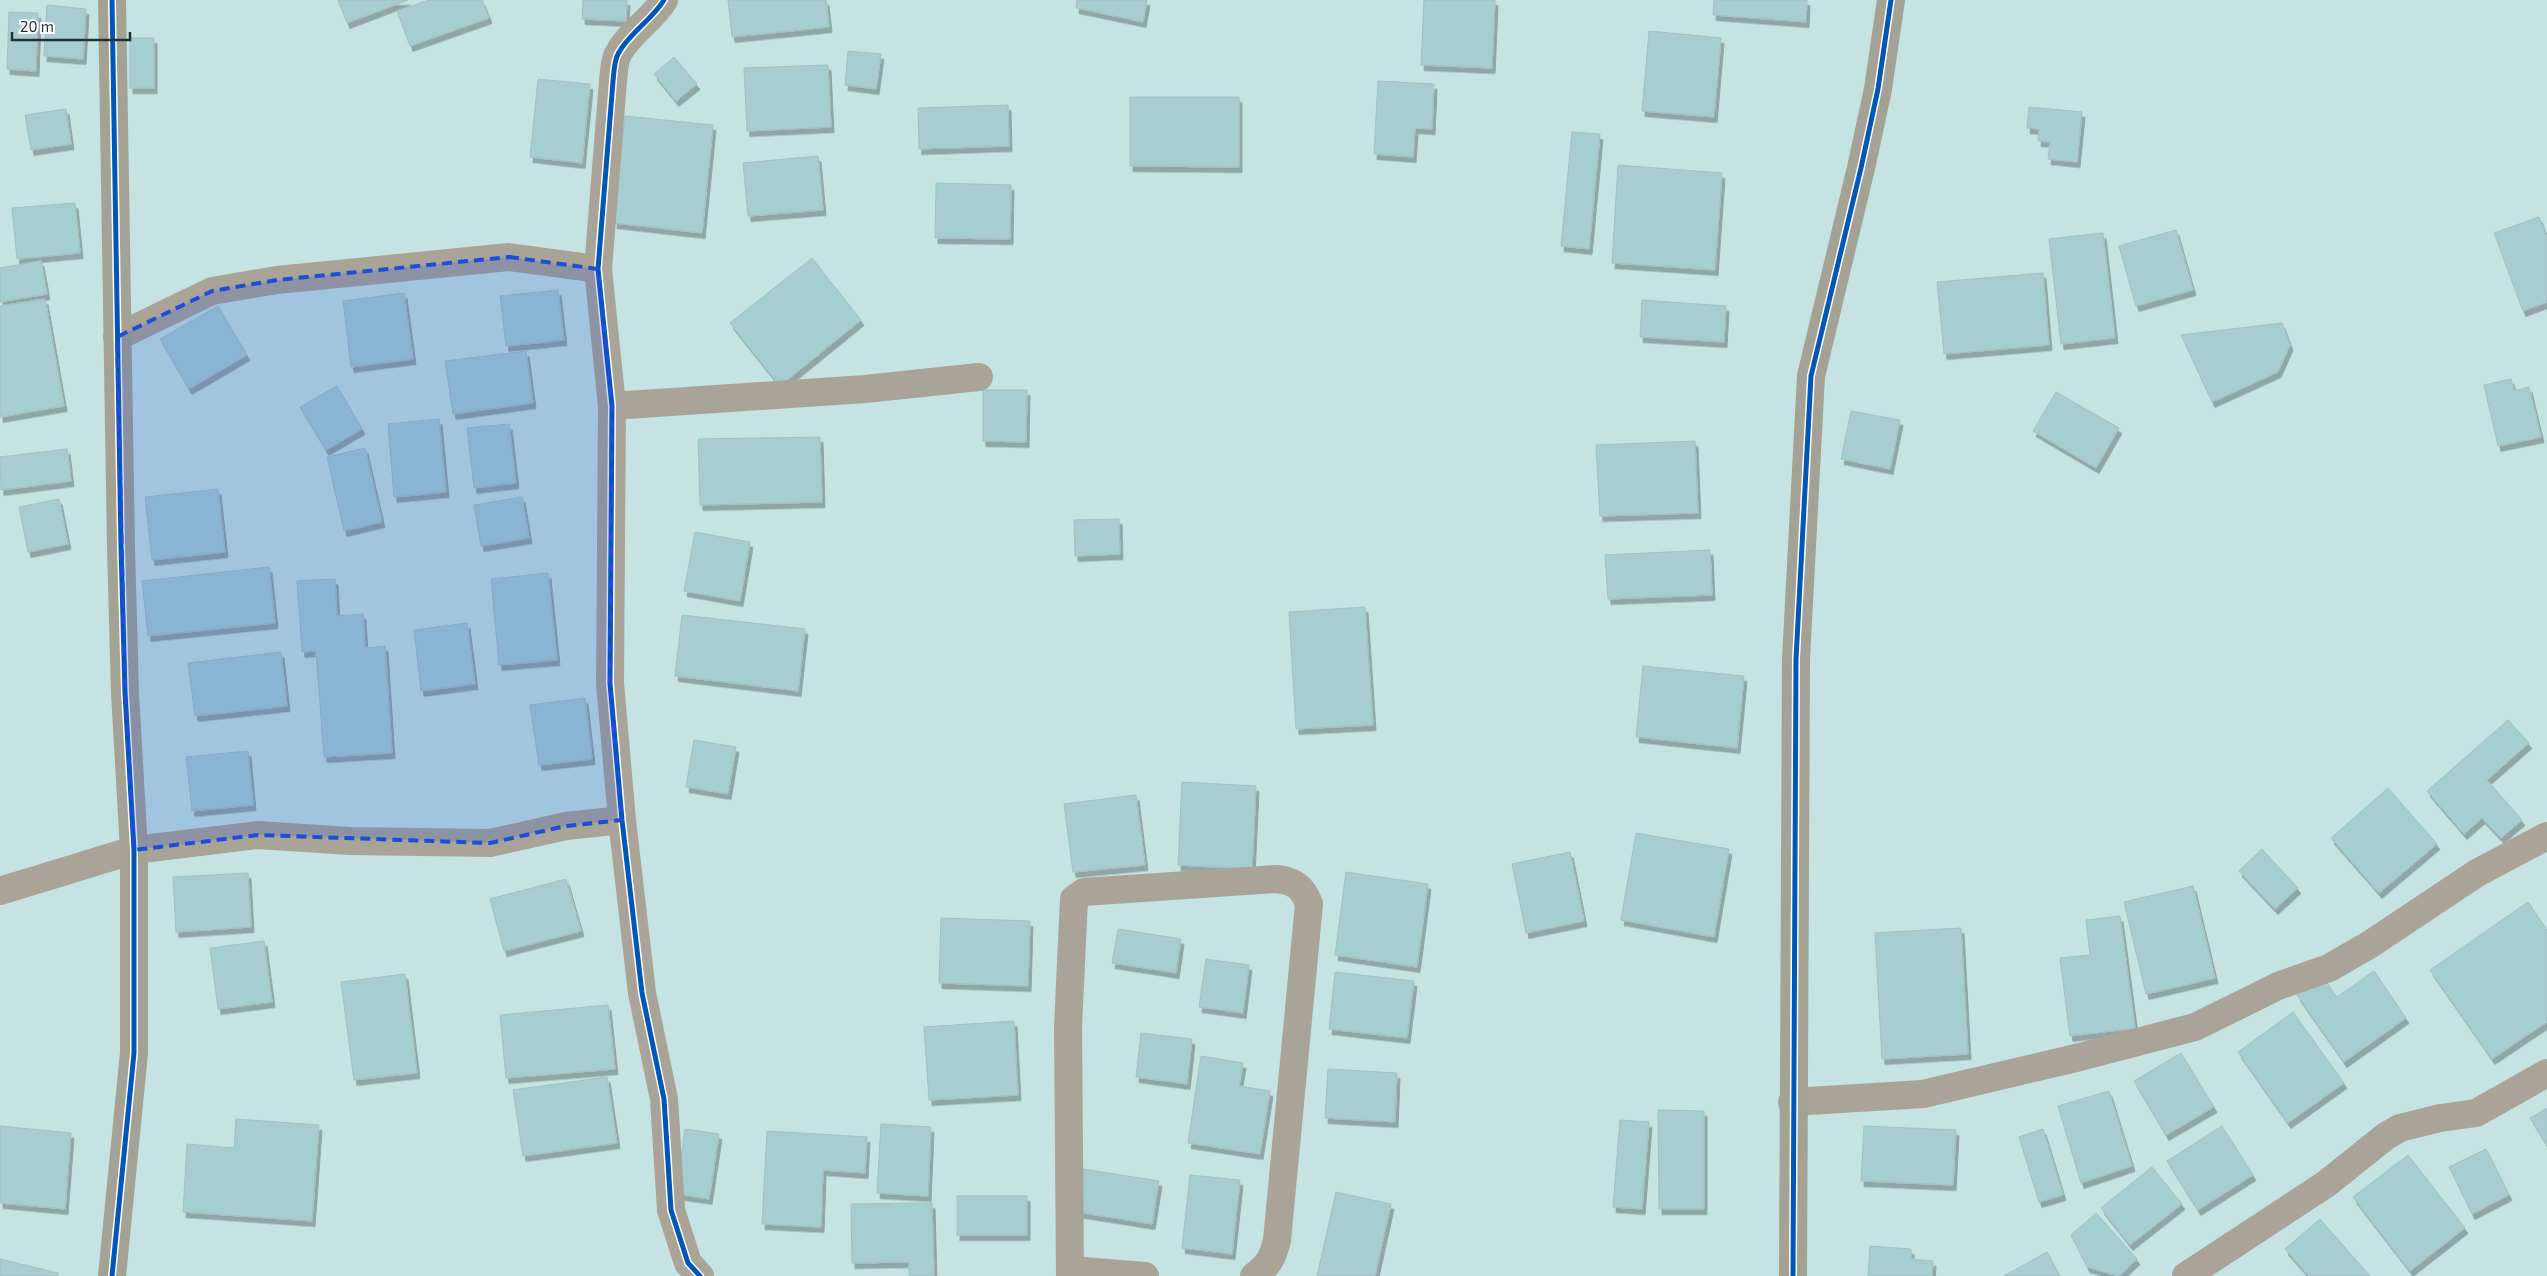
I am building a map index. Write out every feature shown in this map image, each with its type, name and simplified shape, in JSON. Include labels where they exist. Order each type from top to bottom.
[{"type":"street","points":[[112,0],[125,693],[134,850],[134,1053],[112,1276]]},
{"type":"street","points":[[664,0],[656,12],[617,55],[613,81],[598,269],[612,406],[610,683],[622,820],[642,993],[664,1099],[671,1210],[688,1263],[697,1275],[700,1276]]},
{"type":"street","points":[[1793,1276],[1792,1102],[1796,659],[1811,376],[1865,151],[1878,89],[1891,0]]},
{"type":"street","points":[[117,337],[212,292],[277,280],[508,257],[598,269]]},
{"type":"street","points":[[612,406],[865,389],[979,378]]},
{"type":"street","points":[[0,891],[134,850],[258,835],[350,841],[490,843],[566,826],[622,820]]},
{"type":"street","points":[[1792,1102],[1923,1094],[2080,1057],[2195,1027],[2278,986],[2329,968],[2370,945],[2477,873],[2547,836]]},
{"type":"street","points":[[1145,1276],[1070,1273],[1068,1027],[1074,899],[1084,892],[1277,879],[1296,884],[1306,896],[1309,904],[1277,1240],[1273,1257],[1254,1276]]},
{"type":"street","points":[[2186,1276],[2326,1184],[2386,1136],[2400,1128],[2440,1118],[2476,1113],[2547,1074]]},
{"type":"highlighted area","points":[[509,257],[598,269],[612,406],[610,683],[622,820],[566,826],[490,843],[258,835],[134,850],[125,693],[117,337],[212,291],[277,280]]},
{"type":"building","points":[[338,0],[408,0],[347,23]]},
{"type":"building","points":[[429,0],[482,0],[489,18],[410,46],[397,11]]},
{"type":"building","points":[[583,0],[627,0],[626,21],[582,19]]},
{"type":"building","points":[[728,0],[826,0],[829,27],[732,37]]},
{"type":"building","points":[[1077,0],[1147,0],[1143,22],[1076,8]]},
{"type":"building","points":[[1424,0],[1495,0],[1492,68],[1421,65]]},
{"type":"building","points":[[1714,0],[1807,0],[1806,22],[1713,15]]},
{"type":"building","points":[[47,5],[86,9],[83,59],[44,56]]},
{"type":"building","points":[[9,12],[38,13],[36,71],[7,69]]},
{"type":"building","points":[[1649,31],[1721,38],[1714,117],[1642,111]]},
{"type":"building","points":[[130,38],[154,38],[154,88],[130,88]]},
{"type":"building","points":[[848,51],[881,54],[876,89],[845,85]]},
{"type":"building","points":[[674,57],[697,84],[676,101],[654,74]]},
{"type":"building","points":[[828,65],[831,127],[747,131],[744,68]]},
{"type":"building","points":[[538,79],[590,84],[582,163],[530,157]]},
{"type":"building","points":[[1378,81],[1434,84],[1432,129],[1415,128],[1413,157],[1374,154]]},
{"type":"building","points":[[1130,97],[1239,97],[1239,167],[1130,166]]},
{"type":"building","points":[[1008,105],[1009,146],[919,149],[918,108]]},
{"type":"building","points":[[2029,107],[2082,112],[2077,162],[2048,159],[2050,142],[2038,141],[2039,129],[2027,128]]},
{"type":"building","points":[[66,109],[71,144],[31,150],[25,115]]},
{"type":"building","points":[[625,116],[713,125],[702,233],[614,223]]},
{"type":"building","points":[[1572,132],[1600,134],[1589,249],[1561,246]]},
{"type":"building","points":[[818,156],[823,210],[748,216],[743,163]]},
{"type":"building","points":[[1618,165],[1722,173],[1715,270],[1612,263]]},
{"type":"building","points":[[936,183],[1011,185],[1010,239],[935,238]]},
{"type":"building","points":[[75,203],[80,253],[17,259],[12,208]]},
{"type":"building","points":[[2539,217],[2547,238],[2547,302],[2523,311],[2494,233]]},
{"type":"building","points":[[2176,230],[2193,290],[2136,306],[2119,246]]},
{"type":"building","points":[[2103,233],[2115,338],[2061,344],[2049,239]]},
{"type":"building","points":[[812,258],[861,320],[780,386],[730,323]]},
{"type":"building","points":[[41,261],[47,294],[0,302],[0,268]]},
{"type":"building","points":[[2043,273],[2049,345],[1944,354],[1937,282]]},
{"type":"building","points":[[558,290],[564,340],[506,346],[500,296]]},
{"type":"building","points":[[404,293],[413,359],[351,367],[343,301]]},
{"type":"building","points":[[45,299],[64,406],[0,417],[0,306]]},
{"type":"building","points":[[1642,300],[1726,306],[1724,342],[1640,337]]},
{"type":"building","points":[[218,306],[247,355],[189,389],[160,339]]},
{"type":"building","points":[[2282,323],[2290,345],[2278,372],[2212,402],[2181,335]]},
{"type":"building","points":[[526,351],[533,403],[453,414],[445,361]]},
{"type":"building","points":[[2511,379],[2514,391],[2529,387],[2541,437],[2498,446],[2484,385]]},
{"type":"building","points":[[337,386],[362,429],[326,450],[300,407]]},
{"type":"building","points":[[983,390],[1027,390],[1026,442],[983,441]]},
{"type":"building","points":[[2056,392],[2119,428],[2096,468],[2033,431]]},
{"type":"building","points":[[1851,411],[1900,420],[1890,469],[1841,459]]},
{"type":"building","points":[[439,419],[446,492],[394,497],[388,424]]},
{"type":"building","points":[[509,424],[516,483],[474,488],[467,428]]},
{"type":"building","points":[[820,437],[822,502],[700,505],[698,439]]},
{"type":"building","points":[[1695,441],[1698,513],[1600,516],[1596,445]]},
{"type":"building","points":[[365,448],[382,522],[344,531],[327,457]]},
{"type":"building","points":[[67,449],[71,481],[1,490],[0,457]]},
{"type":"building","points":[[218,489],[225,552],[152,560],[145,497]]},
{"type":"building","points":[[522,497],[529,538],[481,546],[474,505]]},
{"type":"building","points":[[59,499],[68,544],[28,552],[19,507]]},
{"type":"building","points":[[1119,519],[1120,554],[1075,556],[1074,520]]},
{"type":"building","points":[[695,532],[750,542],[740,601],[684,591]]},
{"type":"building","points":[[1710,550],[1712,595],[1608,599],[1605,555]]},
{"type":"building","points":[[269,567],[275,623],[148,636],[142,581]]},
{"type":"building","points":[[548,573],[557,660],[499,665],[491,579]]},
{"type":"building","points":[[335,579],[337,616],[363,614],[365,648],[385,646],[392,753],[324,757],[316,651],[302,652],[297,581]]},
{"type":"building","points":[[1365,607],[1373,725],[1296,729],[1289,612]]},
{"type":"building","points":[[682,615],[805,629],[798,691],[675,676]]},
{"type":"building","points":[[467,623],[475,684],[421,691],[414,630]]},
{"type":"building","points":[[281,652],[287,706],[195,716],[188,663]]},
{"type":"building","points":[[1643,666],[1744,676],[1737,748],[1636,737]]},
{"type":"building","points":[[585,698],[592,759],[539,765],[530,705]]},
{"type":"building","points":[[2508,720],[2529,743],[2487,780],[2522,820],[2501,838],[2482,818],[2464,834],[2427,791]]},
{"type":"building","points":[[694,740],[736,747],[728,794],[686,787]]},
{"type":"building","points":[[248,751],[253,805],[192,811],[186,757]]},
{"type":"building","points":[[1182,782],[1256,786],[1252,869],[1178,865]]},
{"type":"building","points":[[2388,788],[2437,844],[2379,893],[2331,838]]},
{"type":"building","points":[[1136,795],[1145,865],[1073,872],[1064,804]]},
{"type":"building","points":[[1636,833],[1729,849],[1714,937],[1621,920]]},
{"type":"building","points":[[2262,849],[2298,888],[2275,909],[2239,871]]},
{"type":"building","points":[[1570,852],[1584,921],[1526,933],[1512,864]]},
{"type":"building","points":[[1346,872],[1428,884],[1417,967],[1335,955]]},
{"type":"building","points":[[248,873],[251,927],[176,932],[173,877]]},
{"type":"building","points":[[566,879],[581,931],[504,951],[490,899]]},
{"type":"building","points":[[2193,886],[2215,978],[2146,994],[2124,902]]},
{"type":"building","points":[[2528,902],[2547,930],[2547,1022],[2492,1059],[2430,970]]},
{"type":"building","points":[[2120,916],[2135,1028],[2070,1036],[2060,958],[2090,955],[2086,920]]},
{"type":"building","points":[[941,918],[1030,921],[1028,986],[939,983]]},
{"type":"building","points":[[1961,928],[1968,1054],[1882,1059],[1875,933]]},
{"type":"building","points":[[1118,929],[1181,939],[1176,973],[1112,963]]},
{"type":"building","points":[[264,941],[272,1002],[218,1009],[210,948]]},
{"type":"building","points":[[1206,959],[1249,965],[1243,1013],[1199,1007]]},
{"type":"building","points":[[2374,971],[2406,1018],[2344,1062],[2297,995],[2323,977],[2337,997]]},
{"type":"building","points":[[1335,972],[1414,981],[1407,1038],[1329,1029]]},
{"type":"building","points":[[405,974],[417,1073],[354,1080],[341,982]]},
{"type":"building","points":[[608,1005],[615,1069],[506,1078],[500,1015]]},
{"type":"building","points":[[2293,1012],[2344,1083],[2288,1123],[2238,1052]]},
{"type":"building","points":[[1014,1021],[1018,1095],[929,1100],[924,1027]]},
{"type":"building","points":[[1141,1033],[1192,1039],[1187,1084],[1136,1077]]},
{"type":"building","points":[[2181,1053],[2214,1107],[2166,1135],[2134,1081]]},
{"type":"building","points":[[1201,1056],[1243,1063],[1239,1086],[1270,1091],[1260,1154],[1188,1143]]},
{"type":"building","points":[[1328,1069],[1397,1073],[1395,1122],[1325,1118]]},
{"type":"building","points":[[607,1077],[617,1143],[523,1156],[513,1090]]},
{"type":"building","points":[[2109,1091],[2132,1166],[2081,1183],[2058,1106]]},
{"type":"building","points":[[2547,1108],[2547,1145],[2530,1118]]},
{"type":"building","points":[[1658,1110],[1704,1111],[1704,1209],[1659,1209]]},
{"type":"building","points":[[236,1119],[319,1125],[312,1221],[183,1212],[187,1144],[234,1148]]},
{"type":"building","points":[[1620,1120],[1649,1122],[1642,1209],[1613,1207]]},
{"type":"building","points":[[881,1124],[931,1127],[928,1196],[877,1193]]},
{"type":"building","points":[[0,1126],[71,1133],[65,1209],[0,1203]]},
{"type":"building","points":[[1864,1126],[1956,1130],[1953,1185],[1861,1181]]},
{"type":"building","points":[[2222,1126],[2253,1175],[2198,1210],[2167,1161]]},
{"type":"building","points":[[685,1129],[719,1134],[709,1199],[676,1194]]},
{"type":"building","points":[[2043,1129],[2063,1195],[2039,1202],[2019,1137]]},
{"type":"building","points":[[767,1131],[867,1137],[865,1173],[823,1170],[821,1227],[762,1224]]},
{"type":"building","points":[[2486,1149],[2509,1195],[2472,1214],[2449,1167]]},
{"type":"building","points":[[2408,1155],[2465,1228],[2410,1271],[2353,1197]]},
{"type":"building","points":[[2152,1167],[2182,1204],[2130,1245],[2101,1208]]},
{"type":"building","points":[[1083,1169],[1159,1181],[1152,1224],[1077,1212]]},
{"type":"building","points":[[1190,1175],[1240,1180],[1232,1254],[1182,1248]]},
{"type":"building","points":[[1336,1192],[1391,1204],[1375,1276],[1317,1276]]},
{"type":"building","points":[[957,1196],[1027,1196],[1027,1235],[957,1235]]},
{"type":"building","points":[[932,1203],[934,1276],[909,1276],[909,1262],[852,1263],[851,1204]]},
{"type":"building","points":[[2096,1213],[2137,1259],[2119,1276],[2087,1267],[2071,1235]]},
{"type":"building","points":[[2320,1219],[2370,1276],[2309,1276],[2285,1249]]},
{"type":"building","points":[[1870,1246],[1911,1249],[1911,1259],[1933,1261],[1932,1276],[1868,1276]]},
{"type":"building","points":[[2047,1252],[2060,1276],[2004,1276]]},
{"type":"building","points":[[0,1259],[58,1273],[58,1276],[0,1276]]},
{"type":"cycle path","points":[[112,0],[121,547],[125,693],[134,850],[134,1053],[112,1276]]},
{"type":"cycle path","points":[[664,0],[623,46],[614,67],[598,269],[612,406],[610,683],[622,820],[642,993],[664,1099],[671,1210],[688,1263],[700,1276]]},
{"type":"cycle path","points":[[1793,1276],[1796,659],[1811,376],[1878,89],[1891,0]]}]
